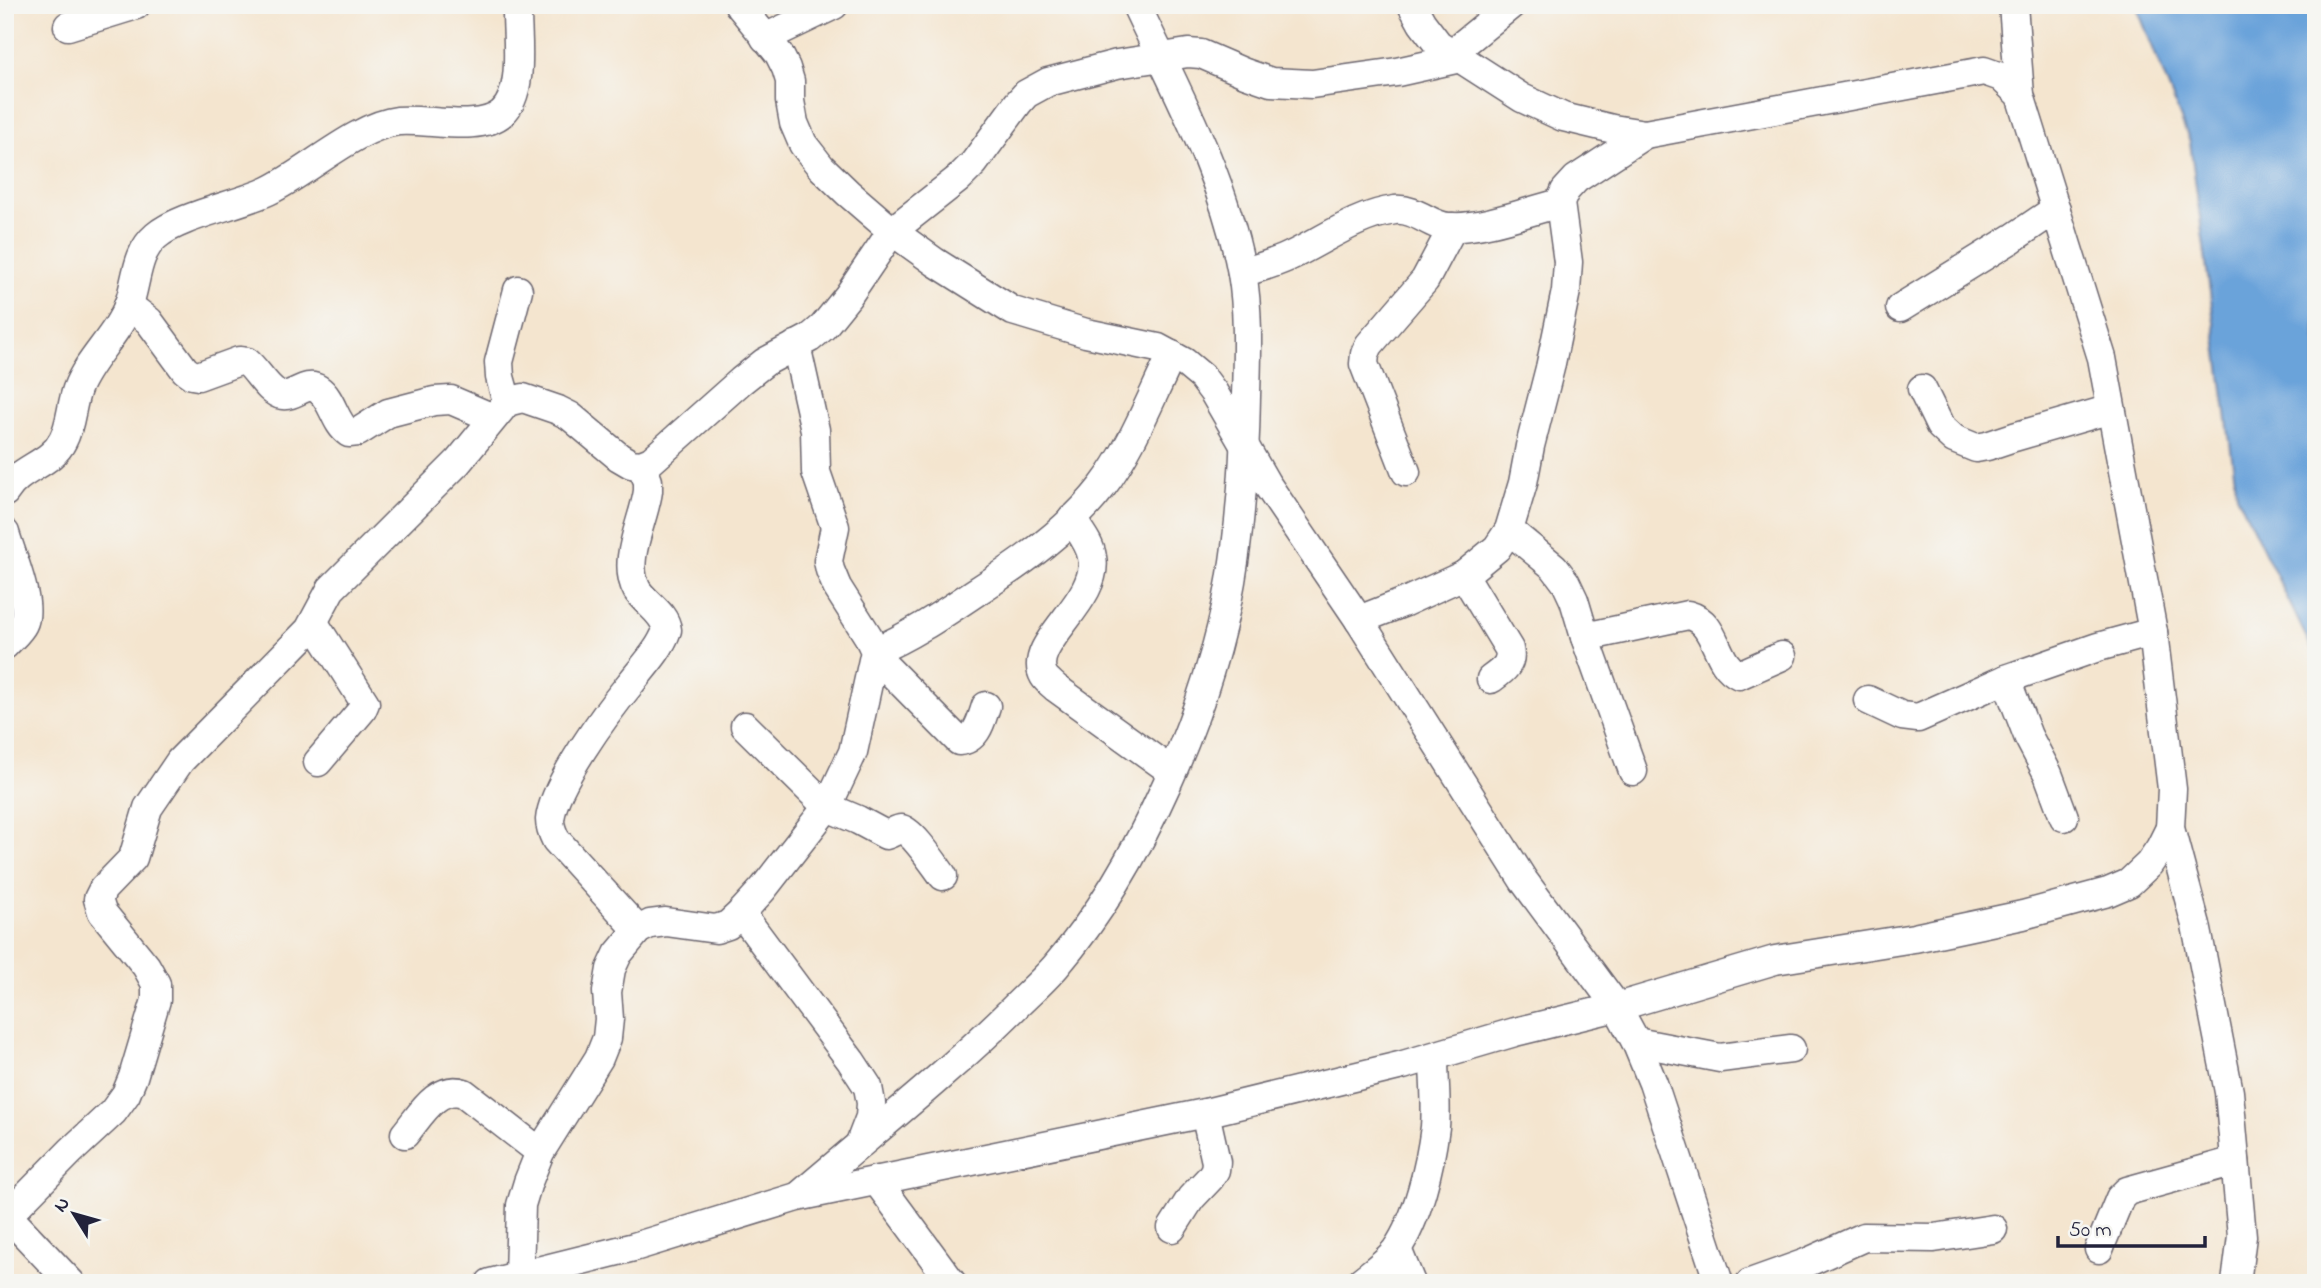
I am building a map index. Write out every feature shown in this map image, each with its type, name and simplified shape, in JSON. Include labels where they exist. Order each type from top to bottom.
[{"type":"street","points":[[68,26],[136,5]]},
{"type":"street","points":[[5,492],[21,473],[58,450],[65,437],[71,409],[84,373],[119,324],[149,242],[159,233],[188,220],[267,191],[300,174],[360,134],[384,124],[399,121],[481,122],[495,117],[503,111],[514,88],[518,67],[517,5]]},
{"type":"street","points":[[739,5],[779,54],[790,81],[794,123],[803,144],[821,167],[892,230],[954,275],[1013,311],[1086,334],[1158,348],[1184,362],[1202,377],[1273,494],[1359,620],[1524,881],[1617,1007],[1636,1042],[1657,1095],[1719,1283]]},
{"type":"street","points":[[765,38],[834,5]]},
{"type":"street","points":[[797,1197],[905,1108],[984,1038],[1056,966],[1105,900],[1146,827],[1189,731],[1218,641],[1231,580],[1245,447],[1247,341],[1242,273],[1226,205],[1204,149],[1136,5]]},
{"type":"street","points":[[1412,5],[1438,44],[1522,98],[1563,117],[1613,130],[1645,134],[1984,71],[2001,77],[2020,94]]},
{"type":"street","points":[[71,1283],[7,1214],[113,1112],[126,1094],[133,1077],[150,1021],[156,1000],[156,984],[146,966],[102,912],[98,899],[103,889],[133,858],[148,808],[180,761],[314,623],[324,600],[346,573],[458,462],[500,410],[523,398],[570,416],[618,457],[631,464],[641,465],[651,461],[765,362],[810,338],[835,314],[892,230],[958,179],[974,163],[1026,94],[1048,82],[1117,64],[1188,53],[1201,54],[1271,82],[1312,84],[1397,72],[1456,56],[1511,5]]},
{"type":"street","points":[[2013,5],[2020,94],[2102,358],[2153,632],[2172,789],[2170,828],[2196,925],[2229,1092],[2242,1236],[2236,1283]]},
{"type":"street","points":[[1359,620],[1464,575],[1497,548],[1509,530],[1523,483],[1566,291],[1568,262],[1560,204],[1565,191],[1576,179],[1645,134]]},
{"type":"street","points":[[1242,273],[1287,258],[1341,228],[1380,213],[1409,210],[1447,228],[1468,227],[1560,204]]},
{"type":"street","points":[[1899,308],[2056,209]]},
{"type":"street","points":[[1406,472],[1364,364],[1365,355],[1369,345],[1426,280],[1453,227]]},
{"type":"street","points":[[500,410],[499,362],[517,290]]},
{"type":"street","points":[[128,305],[149,321],[192,375],[198,376],[239,361],[247,362],[273,391],[281,395],[311,386],[317,388],[323,393],[342,427],[349,433],[358,432],[388,412],[434,401],[451,400],[500,410]]},
{"type":"street","points":[[796,345],[815,430],[816,472],[835,527],[828,562],[837,587],[868,636],[875,654],[959,741],[968,740],[978,728],[986,706]]},
{"type":"street","points":[[1172,355],[1124,454],[1102,487],[1072,519],[1047,542],[1009,570],[924,627],[875,654],[853,752],[827,807],[764,890],[728,925],[716,929],[666,922],[650,924],[638,930],[618,954],[611,969],[607,992],[607,1038],[599,1058],[540,1152],[521,1205],[508,1280],[634,1247],[797,1197],[1205,1113],[1434,1057],[1775,960],[1959,929],[2108,892],[2140,875],[2160,848],[2170,828]]},
{"type":"street","points":[[1922,389],[1940,426],[1954,439],[1976,448],[2111,409]]},
{"type":"street","points":[[638,930],[556,840],[550,823],[553,802],[582,753],[616,701],[660,643],[667,629],[663,618],[637,589],[632,577],[632,560],[648,491],[648,481],[641,465]]},
{"type":"street","points":[[1072,519],[1092,556],[1093,575],[1083,597],[1043,652],[1041,664],[1045,677],[1056,688],[1171,771]]},
{"type":"street","points":[[1509,530],[1554,567],[1566,583],[1633,771]]},
{"type":"street","points":[[5,533],[26,614],[24,624],[5,645]]},
{"type":"street","points":[[1464,575],[1509,649],[1511,657],[1508,664],[1490,679]]},
{"type":"street","points":[[1585,637],[1688,615],[1705,624],[1728,666],[1739,675],[1782,656]]},
{"type":"street","points":[[314,623],[365,703],[318,762]]},
{"type":"street","points":[[1868,700],[1902,716],[1918,718],[2006,679],[2098,647],[2153,632]]},
{"type":"street","points":[[2006,679],[2064,817]]},
{"type":"street","points":[[745,726],[827,807],[886,835],[904,830],[912,836],[943,876]]},
{"type":"street","points":[[741,913],[868,1087],[872,1103],[870,1117],[860,1143]]},
{"type":"street","points":[[1636,1042],[1720,1058],[1791,1049]]},
{"type":"street","points":[[1359,1283],[1397,1249],[1416,1207],[1435,1125],[1434,1057]]},
{"type":"street","points":[[405,1134],[437,1097],[447,1091],[456,1090],[464,1093],[540,1152]]},
{"type":"street","points":[[1172,1228],[1191,1198],[1215,1170],[1216,1162],[1205,1113]]},
{"type":"street","points":[[2099,1249],[2120,1198],[2127,1191],[2235,1161]]},
{"type":"street","points":[[876,1180],[952,1283]]},
{"type":"street","points":[[1751,1283],[1806,1263],[1864,1237],[1934,1238],[1993,1229]]},
{"type":"street","points":[[1397,1249],[1411,1283]]},
{"type":"water","points":[[2136,5],[2316,5],[2316,657],[2237,495],[2190,142]]}]
